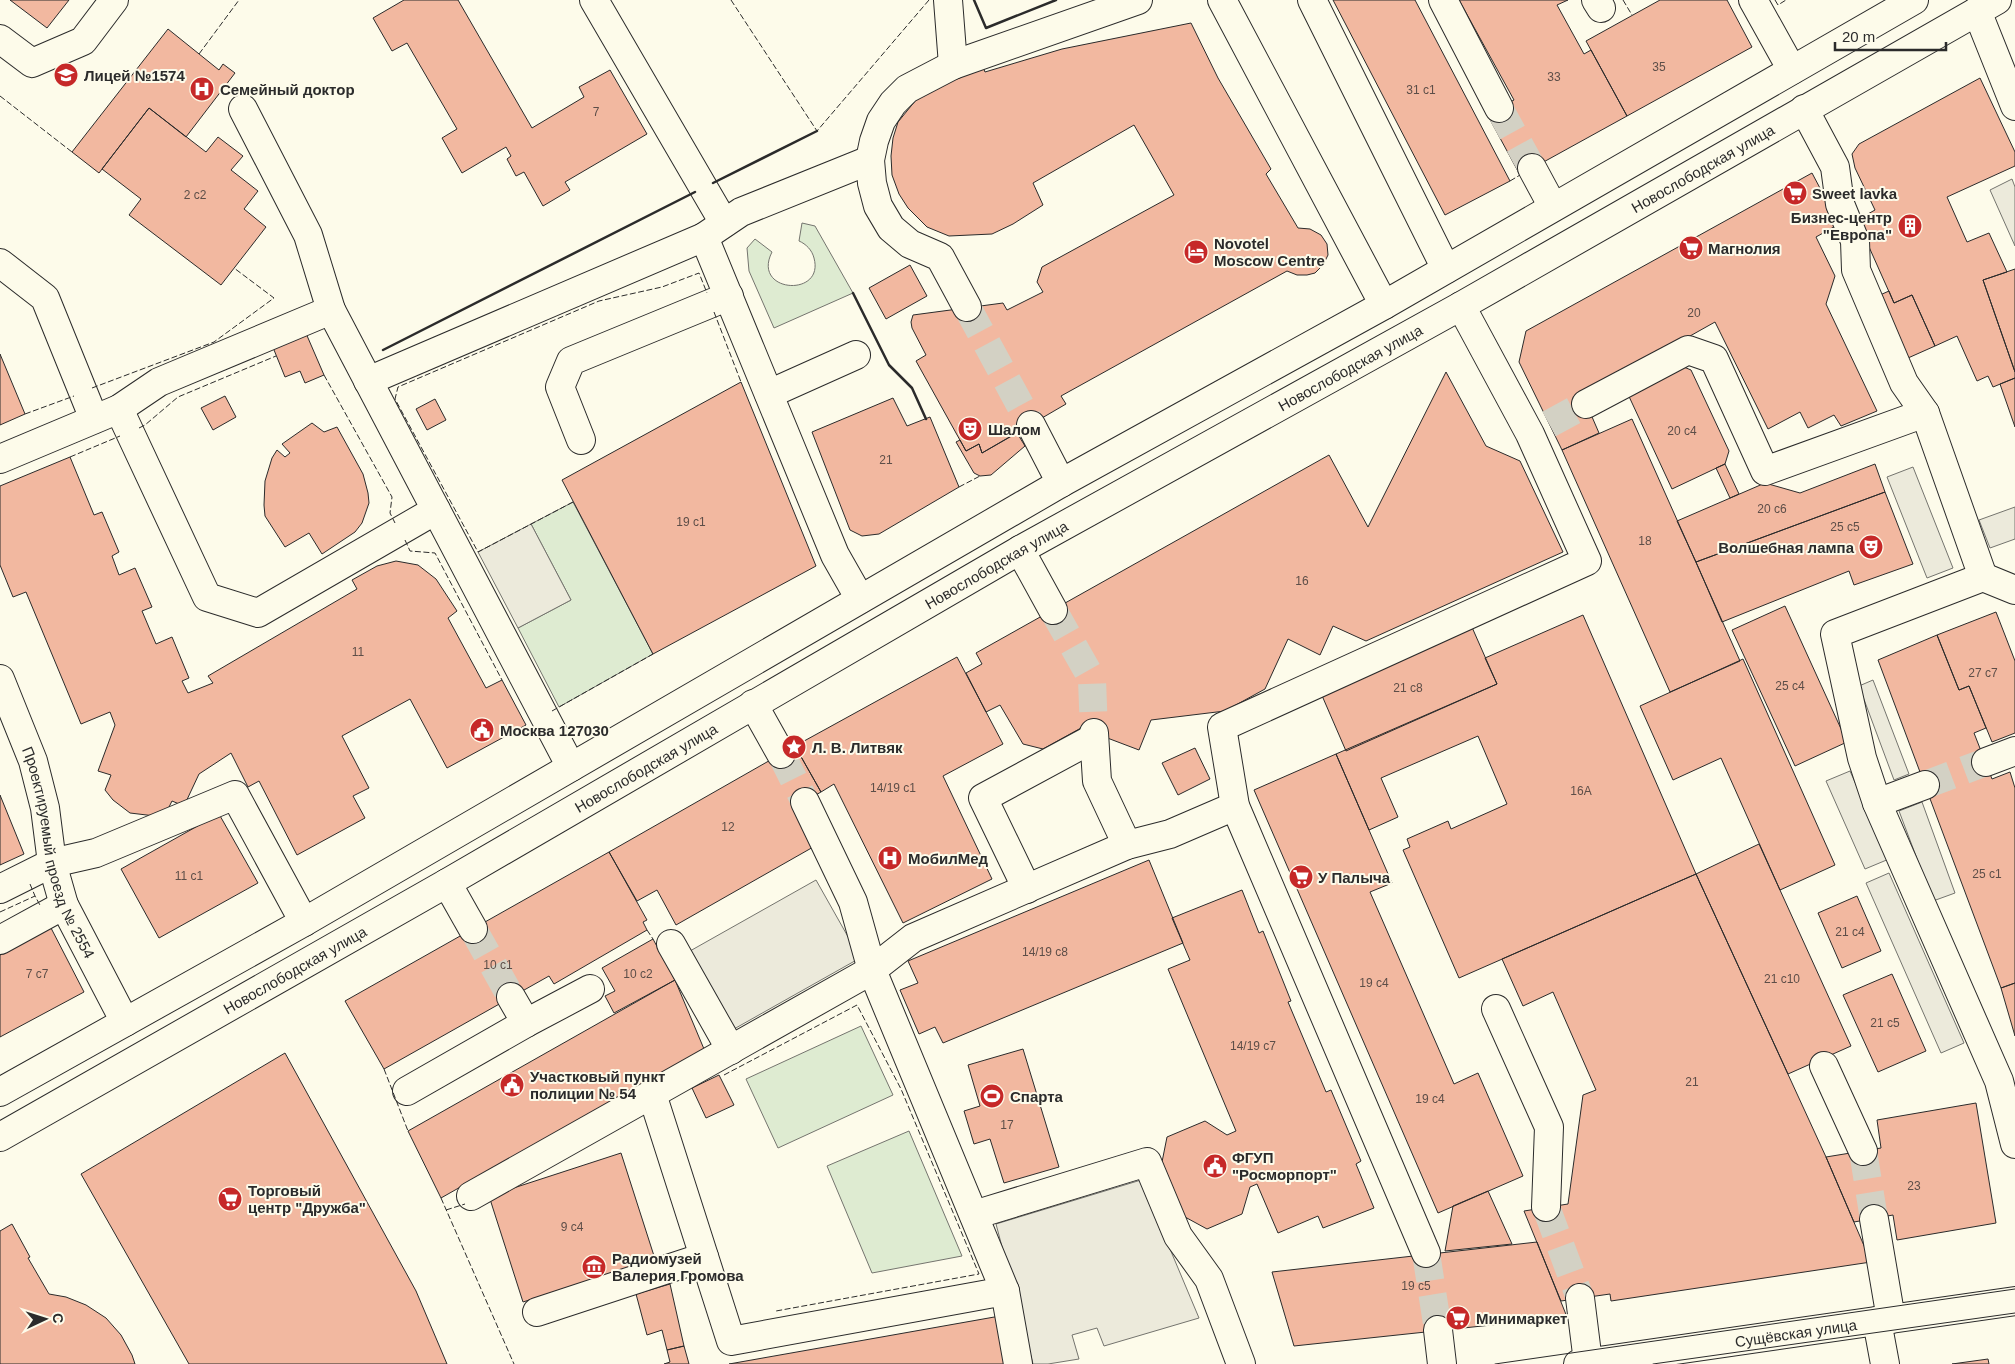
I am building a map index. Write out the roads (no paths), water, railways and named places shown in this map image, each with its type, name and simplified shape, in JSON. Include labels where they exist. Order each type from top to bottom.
[{"type":"main road","points":[[0,39],[32,63],[83,41],[114,0]]},
{"type":"main road","points":[[594,0],[714,230],[729,296],[835,555],[860,599]]},
{"type":"main road","points":[[948,0],[953,65]]},
{"type":"main road","points":[[967,307],[940,257],[910,244],[891,228],[878,206],[872,183],[870,160],[881,121],[893,103],[907,90],[953,65],[1138,0]]},
{"type":"main road","points":[[1222,0],[1384,305]]},
{"type":"main road","points":[[1312,0],[1446,269]]},
{"type":"main road","points":[[1443,0],[1500,108]]},
{"type":"main road","points":[[1753,0],[1792,70]]},
{"type":"main road","points":[[0,1092],[304,922],[1061,483],[1384,305],[1914,0]]},
{"type":"main road","points":[[1987,6],[2015,106]]},
{"type":"main road","name":"Новослободская улица","points":[[0,1138],[447,883],[1020,550],[1461,306],[1987,6]]},
{"type":"main road","points":[[243,109],[308,235],[330,310],[571,767]]},
{"type":"main road","points":[[1804,109],[1835,167],[1840,204],[1855,241],[1856,270],[1904,382],[1925,413],[1983,576]]},
{"type":"main road","points":[[368,381],[714,230],[741,212],[870,160]]},
{"type":"main road","points":[[1532,168],[1553,207]]},
{"type":"main road","points":[[0,263],[45,298],[94,419]]},
{"type":"main road","points":[[581,440],[560,387],[571,360],[729,296]]},
{"type":"main road","points":[[1426,1253],[1235,806],[1222,727],[1587,561],[1540,429],[1461,306]]},
{"type":"main road","points":[[0,459],[119,409],[159,382],[330,310]]},
{"type":"main road","points":[[1586,404],[1688,350],[1714,359],[1765,471],[1925,413]]},
{"type":"main road","points":[[769,394],[856,355]]},
{"type":"main road","points":[[119,409],[207,597],[258,613],[436,510]]},
{"type":"main road","points":[[1030,425],[1061,483]]},
{"type":"main road","points":[[1020,550],[1053,610]]},
{"type":"main road","points":[[2015,590],[1983,576],[1835,634],[1862,758],[1877,803],[1999,1081],[2015,1144]]},
{"type":"main road","name":"Проектируемый проезд № 2554","points":[[0,679],[33,760],[45,808],[52,863],[64,905],[124,1022]]},
{"type":"main road","points":[[753,704],[781,754]]},
{"type":"main road","points":[[1026,889],[983,798],[1094,735],[1097,781],[1127,845]]},
{"type":"main road","points":[[1986,762],[2015,751]]},
{"type":"main road","points":[[1877,803],[1925,785]]},
{"type":"main road","points":[[0,889],[52,863],[96,853],[235,795],[304,922]]},
{"type":"main road","points":[[805,802],[853,902],[872,970],[1005,1292],[1018,1364]]},
{"type":"main road","points":[[471,1196],[872,970],[913,938],[1127,845],[1170,834],[1235,806]]},
{"type":"main road","points":[[447,883],[473,929]]},
{"type":"main road","points":[[0,940],[64,905]]},
{"type":"main road","points":[[671,944],[731,1050]]},
{"type":"main road","points":[[407,1091],[590,989]]},
{"type":"main road","points":[[511,997],[526,1023]]},
{"type":"main road","points":[[1496,1009],[1548,1127],[1546,1207]]},
{"type":"main road","points":[[1824,1066],[1863,1151]]},
{"type":"main road","points":[[652,1094],[731,1341],[1005,1292]]},
{"type":"main road","points":[[974,1215],[1147,1162],[1178,1236],[1209,1279],[1241,1364]]},
{"type":"main road","points":[[1874,1218],[1884,1320],[1885,1364]]},
{"type":"main road","points":[[536,1312],[704,1257]]},
{"type":"main road","points":[[1580,1298],[1583,1363]]},
{"type":"main road","name":"Сущёвская улица","points":[[1583,1363],[2015,1301]]},
{"type":"main road","points":[[1438,1330],[1442,1364]]},
{"type":"tunnel","points":[[1499,108],[1532,168]]},
{"type":"tunnel","points":[[967,307],[1031,425]]},
{"type":"tunnel","points":[[1549,424],[1586,404]]},
{"type":"tunnel","points":[[1053,610],[1092,679],[1094,733]]},
{"type":"tunnel","points":[[781,754],[805,802]]},
{"type":"tunnel","points":[[1925,785],[1986,762]]},
{"type":"tunnel","points":[[473,929],[511,997]]},
{"type":"tunnel","points":[[1863,1151],[1874,1219]]},
{"type":"tunnel","points":[[1546,1207],[1580,1298]]},
{"type":"tunnel","points":[[1426,1253],[1438,1330]]},
{"type":"tram line","points":[[1495,1364],[2015,1289]]},
{"type":"tram line","points":[[1653,1364],[2015,1313]]},
{"type":"place","name":"Лицей №1574","points":[[66,75]]},
{"type":"place","name":"Семейный доктор","points":[[202,89]]},
{"type":"place","name":"Sweet lavka","points":[[1795,193]]},
{"type":"place","name":"Бизнес-центр \"Европа\"","points":[[1910,226]]},
{"type":"place","name":"Магнолия","points":[[1691,248]]},
{"type":"place","name":"Novotel Moscow Centre","points":[[1196,252]]},
{"type":"place","name":"Шалом","points":[[970,429]]},
{"type":"place","name":"Волшебная лампа","points":[[1871,547]]},
{"type":"place","name":"Москва 127030","points":[[482,730]]},
{"type":"place","name":"Л. В. Литвяк","points":[[794,747]]},
{"type":"place","name":"МобилМед","points":[[890,858]]},
{"type":"place","name":"У Палыча","points":[[1301,877]]},
{"type":"place","name":"Участковый пункт полиции № 54","points":[[512,1085]]},
{"type":"place","name":"Спарта","points":[[992,1096]]},
{"type":"place","name":"ФГУП \"Росморпорт\"","points":[[1215,1166]]},
{"type":"place","name":"Торговый центр \"Дружба\"","points":[[230,1199]]},
{"type":"place","name":"Радиомузей Валерия Громова","points":[[594,1267]]},
{"type":"place","name":"Минимаркет","points":[[1458,1318]]}]
